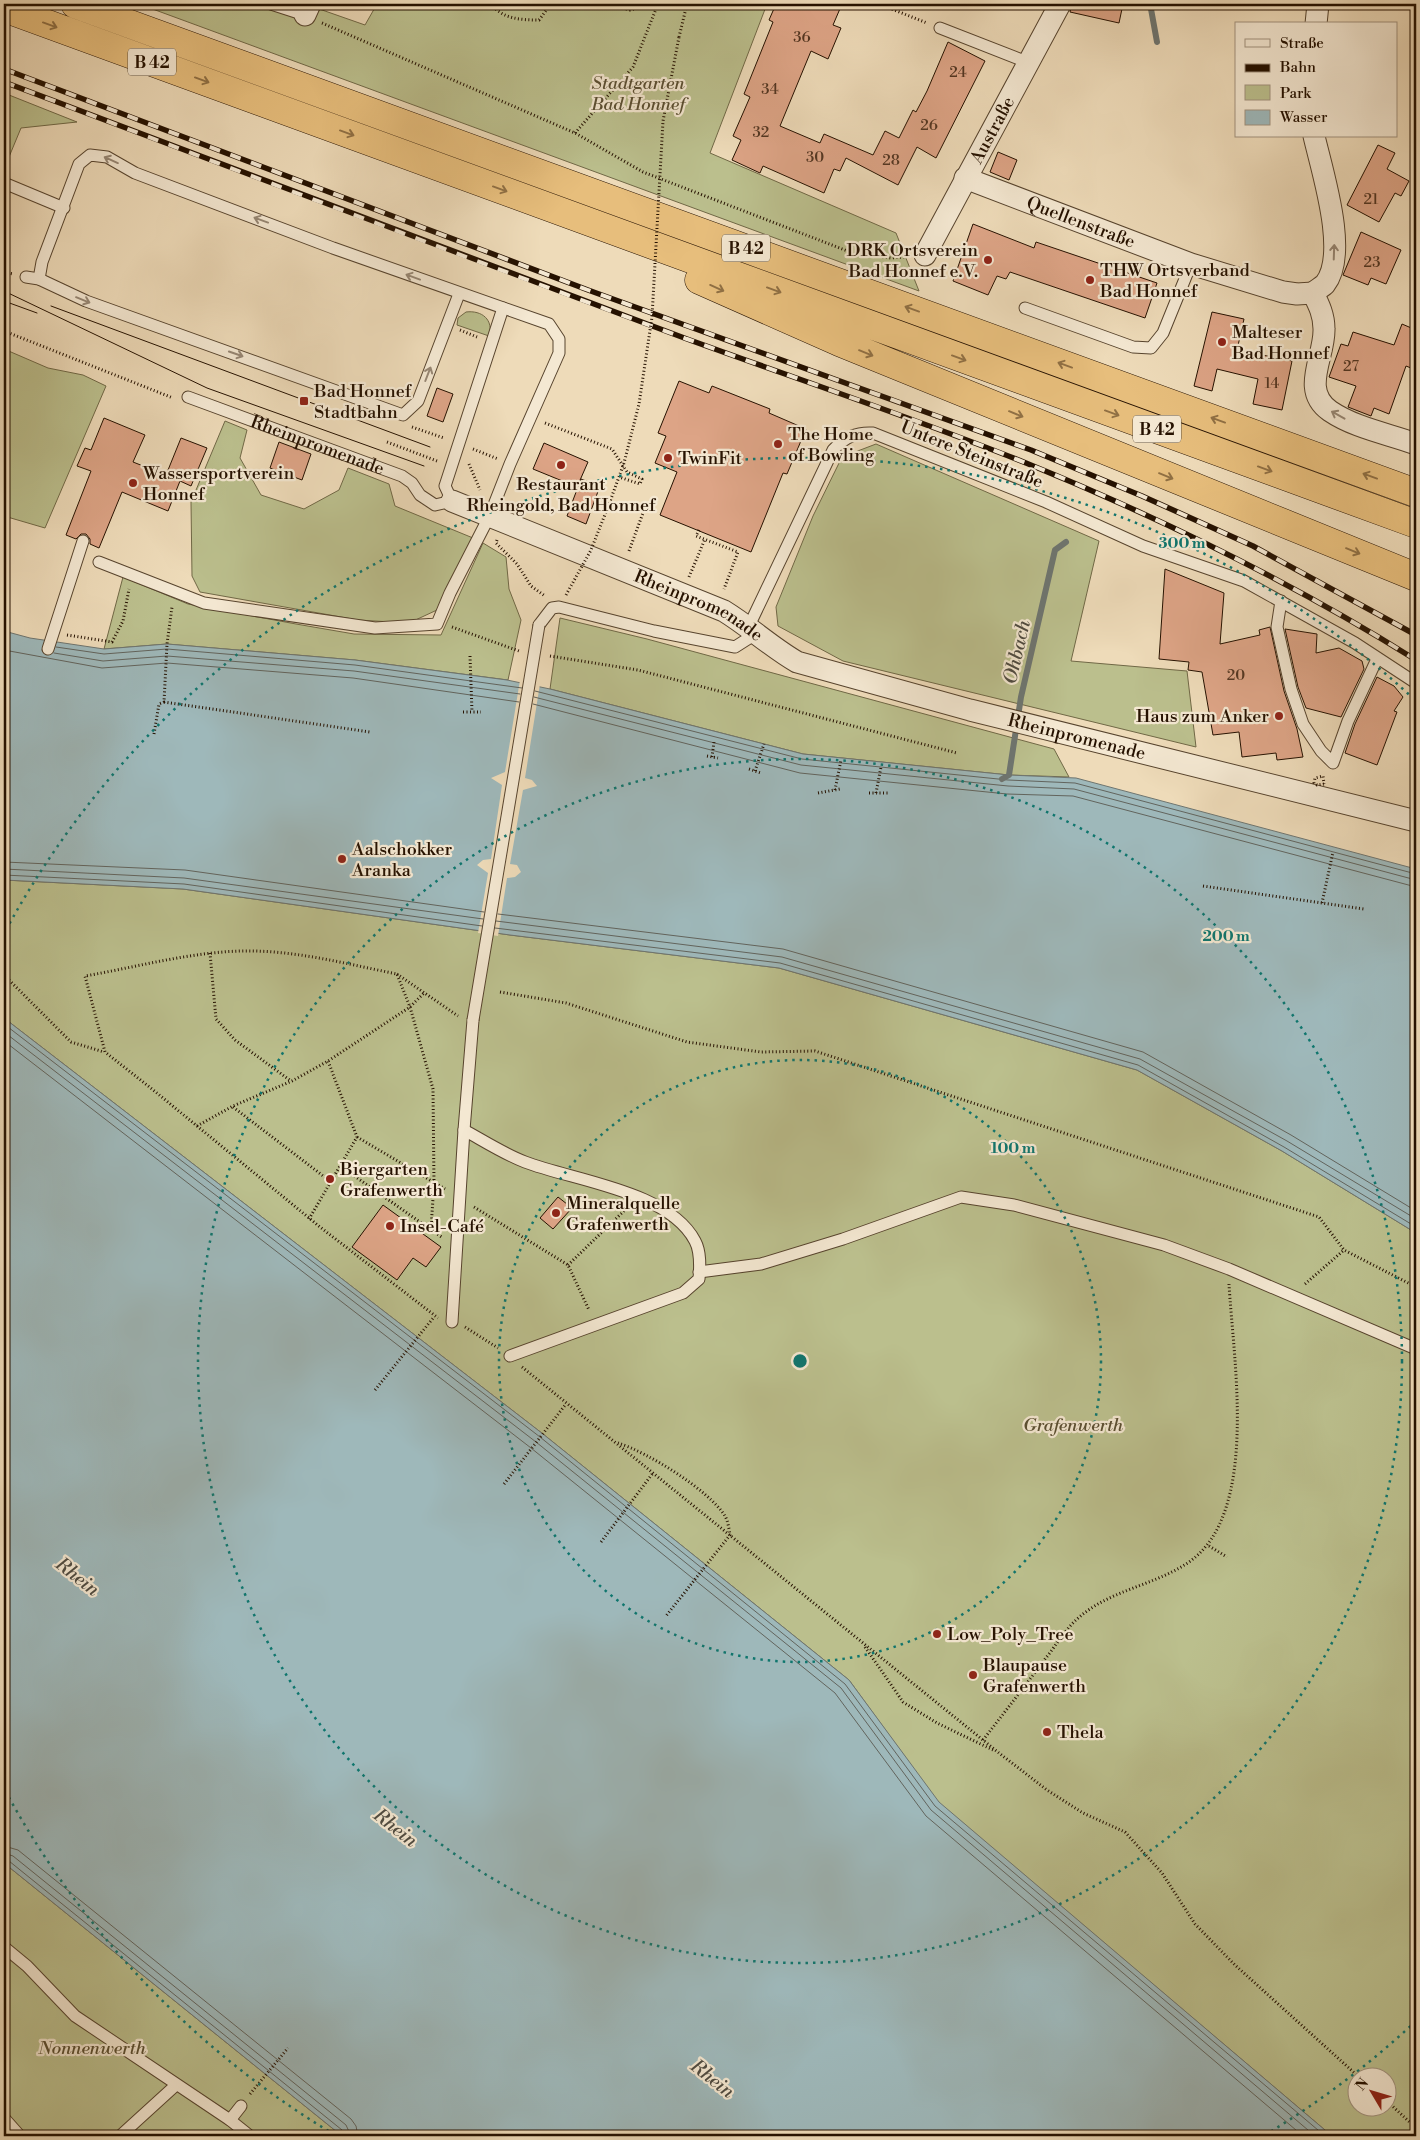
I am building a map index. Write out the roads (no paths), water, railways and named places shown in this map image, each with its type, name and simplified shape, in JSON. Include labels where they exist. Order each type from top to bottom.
[{"type":"highway","name":"B 42","points":[[75,4],[1416,493]]},
{"type":"highway","name":"B 42","points":[[4,8],[1416,524]]},
{"type":"highway","points":[[597,224],[634,252],[839,342],[1416,577]]},
{"type":"street","name":"Austraße","points":[[925,255],[1060,4]]},
{"type":"street","points":[[1316,22],[1318,4]]},
{"type":"street","points":[[1314,138],[1333,226],[1334,251],[1332,268],[1325,284],[1312,293],[1323,314],[1324,331],[1314,379],[1318,397],[1329,410],[1345,419],[1416,444]]},
{"type":"street","name":"Quellenstraße","points":[[965,178],[1191,264],[1283,292],[1297,294],[1312,293]]},
{"type":"street","name":"Rheinpromenade","points":[[452,501],[490,514],[717,608],[753,630],[777,651],[797,662],[970,710],[1416,820]]},
{"type":"lane","points":[[270,4],[308,10]]},
{"type":"lane","points":[[940,28],[1028,62]]},
{"type":"lane","points":[[39,279],[42,262],[64,208],[79,164],[90,155],[107,157],[135,173],[459,294],[550,324],[559,339],[559,353],[490,514],[450,593],[437,624],[375,628],[204,603],[99,562]]},
{"type":"lane","points":[[4,183],[64,208]]},
{"type":"lane","points":[[1025,308],[1133,347],[1151,348],[1163,333],[1191,264]]},
{"type":"lane","points":[[26,277],[39,279],[86,301],[403,415],[418,401],[459,294]]},
{"type":"lane","points":[[452,501],[445,486],[461,444],[466,420],[503,308]]},
{"type":"lane","name":"Rheinpromenade","points":[[188,397],[402,476],[412,483],[420,495],[435,505],[452,501]]},
{"type":"lane","name":"Untere Steinstraße","points":[[753,630],[832,450],[842,439],[860,432],[873,433],[1046,502],[1143,546],[1244,581],[1355,643],[1416,683]]},
{"type":"lane","points":[[48,649],[83,542]]},
{"type":"lane","points":[[1281,601],[1277,627],[1291,689],[1303,724],[1321,751],[1333,763],[1348,721],[1377,659]]},
{"type":"lane","points":[[452,1322],[473,1023],[540,626],[552,608],[559,607],[654,631],[735,647],[753,630]]},
{"type":"lane","points":[[464,1130],[524,1162],[658,1206],[684,1225],[696,1243],[701,1264],[698,1279],[682,1293],[510,1356]]},
{"type":"lane","points":[[700,1272],[761,1264],[843,1239],[961,1197],[1014,1205],[1164,1245],[1229,1269],[1416,1349]]},
{"type":"lane","points":[[4,1947],[27,1966],[75,2016],[230,2120],[250,2136]]},
{"type":"lane","points":[[120,2136],[176,2085]]},
{"type":"lane","points":[[230,2120],[241,2106]]},
{"type":"lane","points":[[4,2118],[20,2136]]},
{"type":"water","points":[[4,631],[30,638],[104,649],[167,644],[355,660],[507,680],[550,689],[803,754],[1009,775],[1076,778],[1416,869],[1416,1233],[1282,1151],[1137,1070],[779,968],[510,935],[183,889],[4,880]]},
{"type":"water","name":"Rhein","points":[[4,1018],[543,1434],[849,1680],[939,1802],[1332,2136],[342,2136],[4,1863]]},
{"type":"waterway","name":"Ohbach","points":[[1152,4],[1151,9],[1157,42]]},
{"type":"waterway","name":"Ohbach","points":[[1002,779],[1009,775],[1021,697],[1055,550],[1066,542]]},
{"type":"tram line","points":[[4,291],[207,388],[424,466]]},
{"type":"tram line","points":[[4,301],[37,313]]},
{"type":"tram line","points":[[51,306],[430,447]]},
{"type":"railway","points":[[4,69],[588,290],[1031,450],[1142,496],[1253,546],[1416,635]]},
{"type":"railway","points":[[4,82],[516,276],[984,446],[1026,463],[1127,506],[1226,553],[1322,604],[1416,660]]},
{"type":"place","name":"DRK Ortsverein Bad Honnef e.V.","points":[[988,260]]},
{"type":"place","name":"THW Ortsverband Bad Honnef","points":[[1090,280]]},
{"type":"place","name":"Malteser Bad Honnef","points":[[1222,342]]},
{"type":"place","name":"Bad Honnef Stadtbahn","points":[[304,401]]},
{"type":"place","name":"The Home of Bowling","points":[[778,444]]},
{"type":"place","name":"TwinFit","points":[[668,458]]},
{"type":"place","name":"Restaurant Rheingold, Bad Honnef","points":[[561,465]]},
{"type":"place","name":"Wassersportverein Honnef","points":[[133,483]]},
{"type":"place","name":"Haus zum Anker","points":[[1279,716]]},
{"type":"place","name":"Aalschokker Aranka","points":[[342,859]]},
{"type":"place","name":"Biergarten Grafenwerth","points":[[330,1179]]},
{"type":"place","name":"Mineralquelle Grafenwerth","points":[[556,1213]]},
{"type":"place","name":"Insel-Café","points":[[390,1226]]},
{"type":"place","name":"Low_Poly_Tree","points":[[937,1634]]},
{"type":"place","name":"Blaupause Grafenwerth","points":[[973,1675]]},
{"type":"place","name":"Thela","points":[[1047,1732]]},
{"type":"park label","name":"Stadtgarten Bad Honnef","points":[[638,94]]},
{"type":"park label","name":"Grafenwerth","points":[[1073,1425]]},
{"type":"park label","name":"Nonnenwerth","points":[[92,2048]]}]
